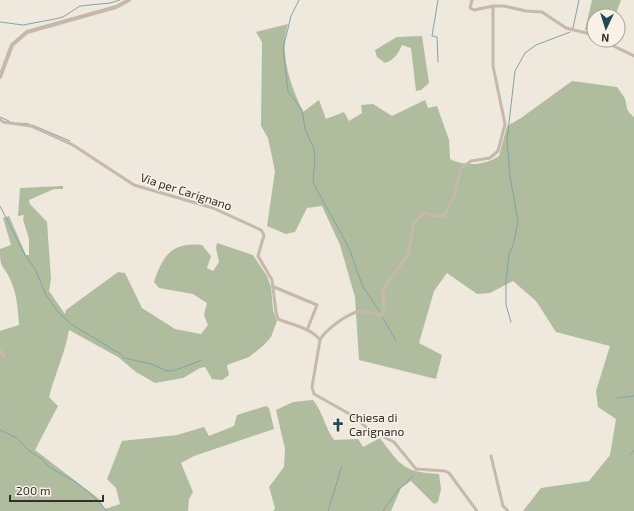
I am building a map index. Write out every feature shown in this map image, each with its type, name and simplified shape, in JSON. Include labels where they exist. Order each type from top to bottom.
[{"type":"street","points":[[0,77],[12,45],[27,32],[116,8],[129,0]]},
{"type":"street","points":[[472,0],[470,8],[474,10],[493,6],[504,6],[526,11],[542,12],[566,28],[586,33]]},
{"type":"street","points":[[477,511],[449,473],[445,471],[416,469],[394,442],[368,429],[355,417],[314,394],[312,387],[320,340],[326,331],[338,321],[362,311],[382,315],[384,309],[383,289],[408,255],[414,222],[424,214],[444,216],[454,196],[461,168],[471,161],[490,158],[498,151],[505,124],[492,66],[493,6]]},
{"type":"street","points":[[618,48],[634,56]]},
{"type":"street","name":"Via per Carignano","points":[[0,119],[3,122],[31,126],[73,145],[134,186],[213,208],[261,230],[264,235],[258,256],[270,274],[274,287],[278,319],[315,334],[320,340]]},
{"type":"street","points":[[274,287],[317,305],[307,330]]},
{"type":"street","points":[[0,350],[4,356]]},
{"type":"street","points":[[491,456],[503,506],[508,511]]},
{"type":"green space","points":[[592,0],[621,0],[618,8],[590,8]]},
{"type":"green space","points":[[288,24],[285,58],[290,80],[303,112],[319,100],[326,119],[344,112],[349,121],[362,113],[361,105],[373,104],[392,116],[425,100],[428,108],[437,106],[449,140],[450,159],[456,162],[475,164],[494,159],[499,156],[507,126],[521,118],[572,81],[617,87],[625,99],[628,111],[634,117],[634,511],[523,511],[541,488],[589,481],[610,455],[616,419],[598,407],[596,391],[610,346],[556,332],[536,301],[513,281],[490,293],[477,294],[447,273],[434,291],[419,343],[442,355],[436,379],[359,360],[355,297],[340,245],[322,206],[307,208],[295,232],[286,234],[267,226],[275,171],[268,138],[261,126],[262,42],[256,32]]},
{"type":"green space","points":[[422,36],[429,83],[421,90],[416,91],[411,48],[402,45],[395,56],[385,63],[377,57],[375,50],[397,37]]},
{"type":"green space","points":[[63,186],[63,189],[54,189],[29,200],[30,204],[47,222],[51,279],[49,291],[65,314],[66,310],[118,272],[125,273],[142,308],[175,329],[201,334],[208,325],[204,315],[207,303],[193,294],[159,288],[154,282],[165,258],[176,248],[183,246],[202,245],[211,256],[207,268],[213,271],[219,262],[216,248],[217,243],[253,255],[267,276],[271,287],[273,310],[277,321],[271,337],[264,345],[249,357],[227,365],[229,375],[222,380],[212,379],[205,367],[200,368],[183,378],[155,383],[136,372],[118,357],[69,330],[49,397],[58,406],[35,450],[99,499],[105,509],[120,504],[116,488],[107,479],[122,441],[177,435],[204,427],[209,436],[234,426],[237,415],[266,406],[269,408],[274,429],[194,456],[181,463],[193,492],[189,499],[188,511],[0,511],[0,331],[19,325],[16,296],[10,279],[0,260],[0,249],[11,245],[3,218],[9,216],[26,255],[29,255],[29,239],[23,219],[24,215],[18,216],[20,188]]},
{"type":"green space","points":[[313,400],[334,440],[358,439],[363,447],[380,438],[398,461],[404,466],[418,471],[439,474],[441,489],[438,502],[434,504],[411,481],[401,488],[391,511],[273,511],[275,508],[269,487],[284,467],[285,449],[276,410],[293,402]]},
{"type":"waterway","points":[[0,22],[23,25],[63,17],[80,6],[110,3],[120,0]]},
{"type":"waterway","points":[[299,0],[291,16],[283,49],[288,91],[302,110],[305,129],[314,149],[315,158],[313,181],[349,248],[363,287],[380,312]]},
{"type":"waterway","points":[[438,0],[432,36],[437,37],[438,62]]},
{"type":"waterway","points":[[573,28],[579,0]]},
{"type":"waterway","points":[[511,322],[506,305],[506,280],[509,255],[514,242],[518,221],[510,176],[507,140],[515,71],[525,53],[536,45],[570,32]]},
{"type":"waterway","points":[[0,117],[9,121]]},
{"type":"waterway","points":[[18,123],[29,124]]},
{"type":"waterway","points":[[32,125],[70,141]]},
{"type":"waterway","points":[[0,206],[25,255],[36,271],[46,295],[58,312],[71,324],[122,355],[124,358],[151,364],[167,371],[173,371],[202,360]]},
{"type":"waterway","points":[[382,316],[396,341]]},
{"type":"waterway","points":[[617,398],[634,396]]},
{"type":"waterway","points":[[0,430],[17,438],[28,450],[42,459],[49,467],[74,481],[91,494],[107,511]]},
{"type":"waterway","points":[[630,455],[634,450]]},
{"type":"waterway","points":[[328,511],[342,466]]},
{"type":"waterway","points":[[383,511],[397,491],[414,475]]},
{"type":"place","name":"Chiesa di Carignano","points":[[338,425]]}]
